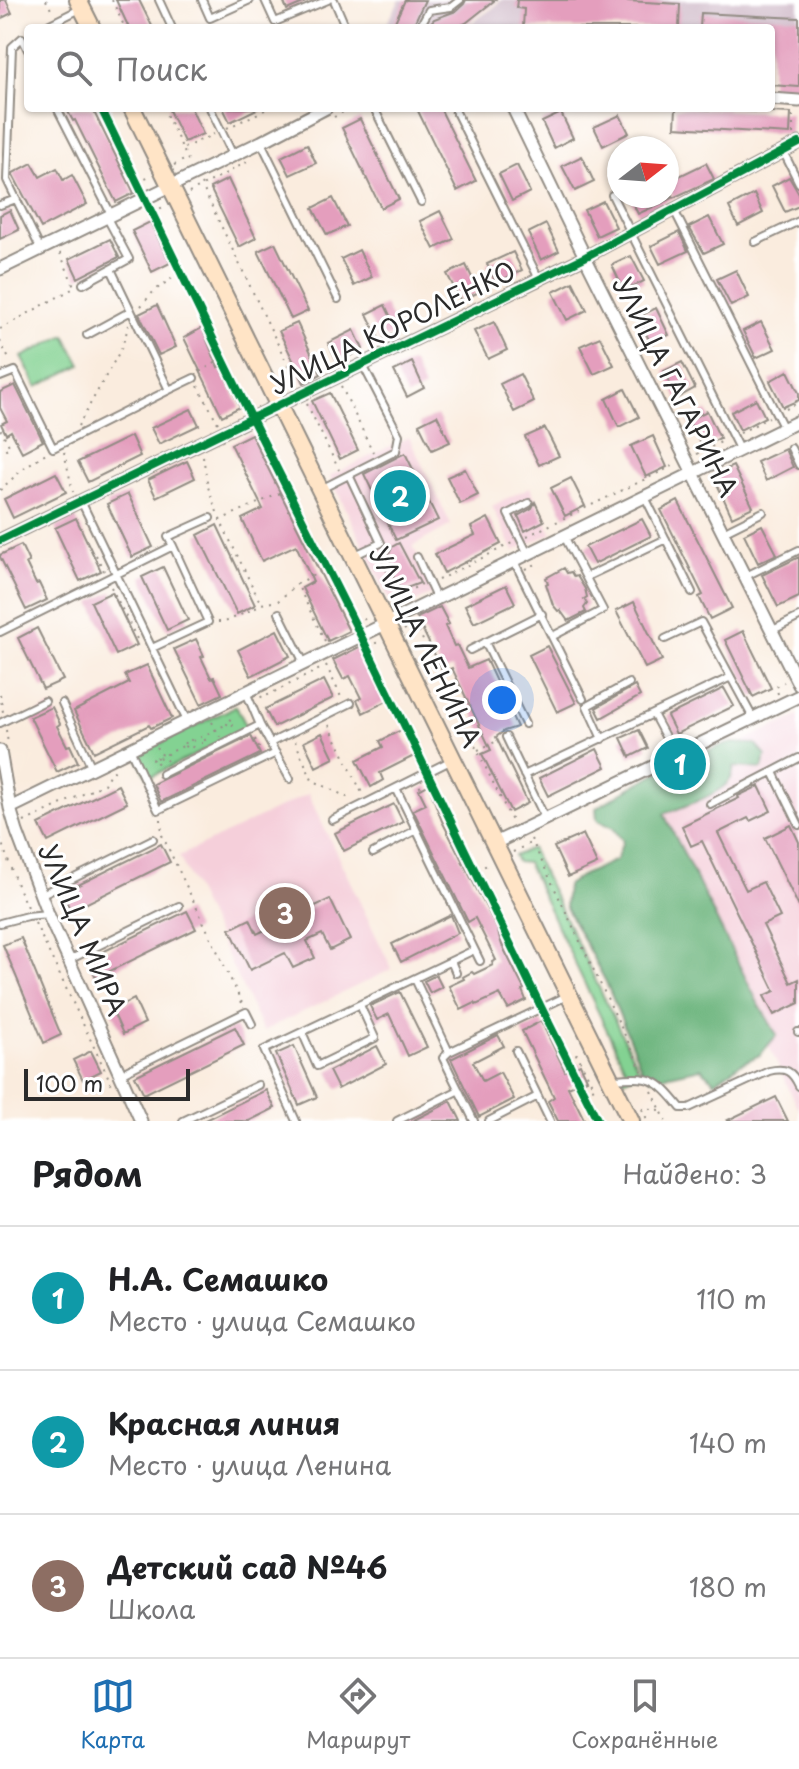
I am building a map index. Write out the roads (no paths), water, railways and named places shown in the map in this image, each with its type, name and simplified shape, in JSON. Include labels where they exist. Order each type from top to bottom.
[{"type":"main road","points":[[80,4],[90,24]]},
{"type":"main road","name":"УЛИЦА ЛЕНИНА","points":[[134,112],[631,1121]]},
{"type":"street","points":[[775,100],[796,105]]},
{"type":"street","points":[[0,269],[318,112]]},
{"type":"street","name":"УЛИЦА ГАГАРИНА","points":[[515,112],[799,685]]},
{"type":"street","name":"УЛИЦА КОРОЛЕНКО","points":[[0,540],[77,497],[252,419],[585,257],[783,151],[796,139]]},
{"type":"street","points":[[14,813],[130,749],[799,421]]},
{"type":"street","points":[[495,843],[799,696]]},
{"type":"street","name":"УЛИЦА МИРА","points":[[5,749],[2,778],[41,895],[141,1121]]},
{"type":"lane","points":[[159,0],[170,24]]},
{"type":"lane","points":[[202,0],[210,18],[250,0]]},
{"type":"lane","points":[[265,0],[275,22],[331,0],[344,24]]},
{"type":"lane","points":[[435,0],[435,9]]},
{"type":"lane","points":[[421,24],[429,10],[451,7],[460,0]]},
{"type":"lane","points":[[48,24],[80,4]]},
{"type":"lane","points":[[24,38],[12,47],[7,180],[40,248]]},
{"type":"lane","points":[[59,112],[129,259],[83,284]]},
{"type":"lane","points":[[212,112],[233,155]]},
{"type":"lane","points":[[376,112],[421,202]]},
{"type":"lane","points":[[456,112],[539,279]]},
{"type":"lane","points":[[261,142],[338,299]]},
{"type":"lane","points":[[783,151],[799,183]]},
{"type":"lane","points":[[0,205],[16,199]]},
{"type":"lane","points":[[618,208],[740,451]]},
{"type":"lane","points":[[674,210],[784,429]]},
{"type":"lane","points":[[755,242],[799,221]]},
{"type":"lane","points":[[111,269],[169,390]]},
{"type":"lane","points":[[87,335],[132,313]]},
{"type":"lane","points":[[320,489],[396,451],[399,435],[363,365]]},
{"type":"lane","points":[[0,377],[15,371],[53,448],[194,378]]},
{"type":"lane","points":[[791,448],[799,465]]},
{"type":"lane","points":[[346,477],[378,544],[354,556]]},
{"type":"lane","points":[[77,497],[187,721]]},
{"type":"lane","points":[[645,497],[692,592]]},
{"type":"lane","points":[[528,554],[508,514],[529,503]]},
{"type":"lane","points":[[723,532],[763,512]]},
{"type":"lane","points":[[152,648],[208,622],[168,537],[210,518]]},
{"type":"lane","points":[[553,636],[603,610],[564,536]]},
{"type":"lane","points":[[586,577],[666,539]]},
{"type":"lane","points":[[0,632],[173,546]]},
{"type":"lane","points":[[746,576],[799,550]]},
{"type":"lane","points":[[417,557],[436,598]]},
{"type":"lane","points":[[514,561],[583,699]]},
{"type":"lane","points":[[279,613],[304,663]]},
{"type":"lane","points":[[470,650],[542,614]]},
{"type":"lane","points":[[773,630],[799,617]]},
{"type":"lane","points":[[665,639],[701,622],[753,718]]},
{"type":"lane","points":[[485,642],[525,724]]},
{"type":"lane","points":[[524,775],[731,677]]},
{"type":"lane","points":[[602,739],[587,706],[629,683]]},
{"type":"lane","points":[[246,692],[260,725],[290,779]]},
{"type":"lane","points":[[2,722],[45,701]]},
{"type":"lane","points":[[62,703],[92,768]]},
{"type":"lane","points":[[270,743],[351,703]]},
{"type":"lane","points":[[653,714],[675,755]]},
{"type":"lane","points":[[162,774],[260,725]]},
{"type":"lane","points":[[506,737],[545,818]]},
{"type":"lane","points":[[130,749],[158,810],[276,753]]},
{"type":"lane","points":[[710,804],[799,758]]},
{"type":"lane","points":[[332,820],[398,791],[453,759]]},
{"type":"lane","points":[[773,772],[799,825]]},
{"type":"lane","points":[[398,791],[480,961]]},
{"type":"lane","points":[[373,853],[416,830]]},
{"type":"lane","points":[[41,895],[153,839]]},
{"type":"lane","points":[[69,960],[179,906]]},
{"type":"lane","points":[[0,923],[48,914]]},
{"type":"lane","points":[[296,1121],[264,1050],[474,950]]},
{"type":"lane","points":[[451,961],[456,973]]},
{"type":"lane","points":[[415,979],[449,1052]]},
{"type":"lane","points":[[474,1121],[443,1058],[449,1052],[569,995]]},
{"type":"lane","points":[[302,1032],[317,1066],[375,1038],[360,1005]]},
{"type":"lane","points":[[120,1074],[246,1012],[252,1024]]},
{"type":"lane","points":[[516,1051],[550,1121]]},
{"type":"lane","points":[[610,1080],[641,1077],[654,1081],[667,1089],[681,1108],[689,1108],[769,1071],[786,1070],[794,1076],[799,1086]]},
{"type":"lane","points":[[183,1121],[258,1085]]},
{"type":"lane","points":[[397,1121],[459,1090]]},
{"type":"lane","points":[[489,1121],[538,1096]]},
{"type":"place","name":"Красная линия","points":[[400,496]]},
{"type":"place","name":"Н.А. Семашко","points":[[680,764]]},
{"type":"place","name":"Детский сад №46","points":[[285,913]]}]
